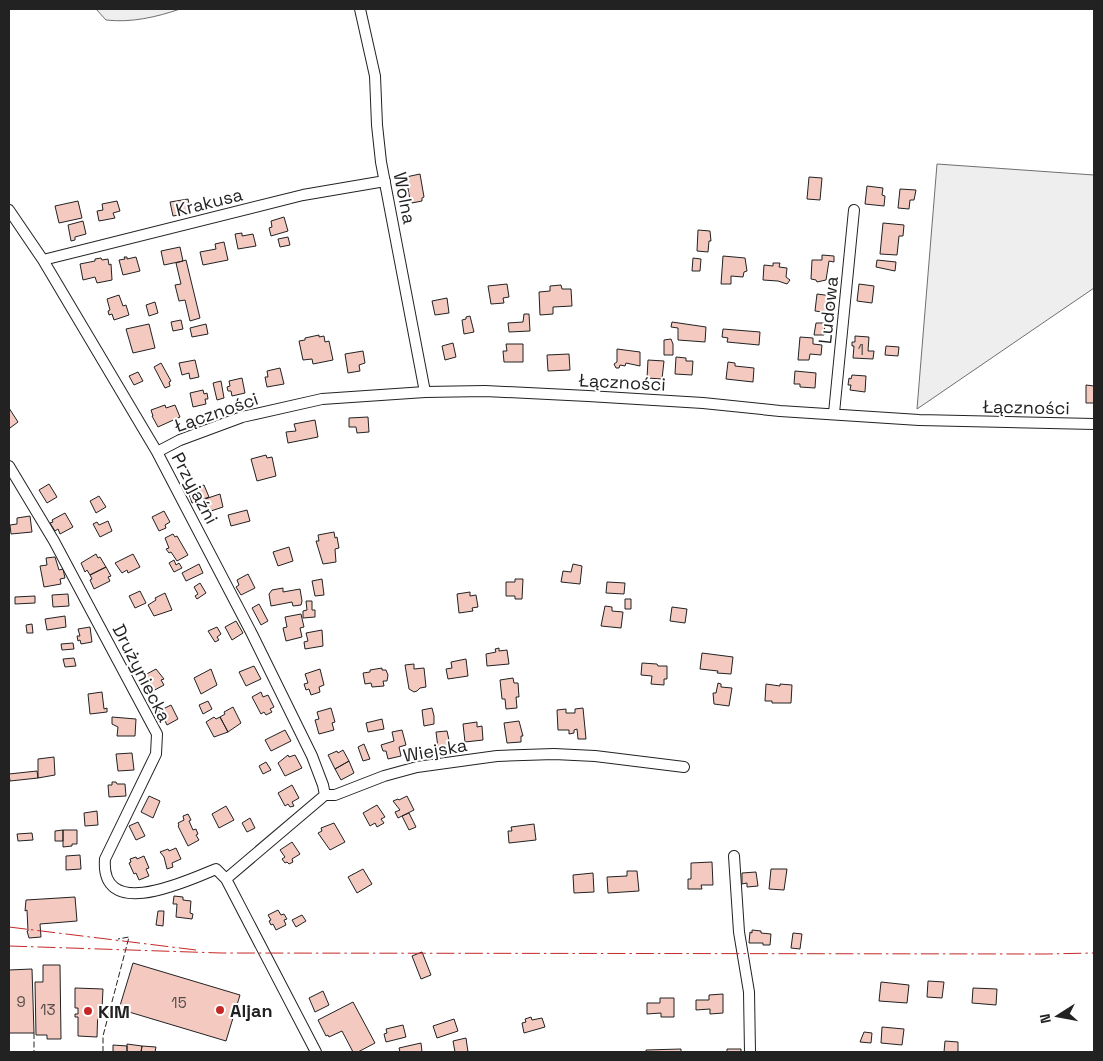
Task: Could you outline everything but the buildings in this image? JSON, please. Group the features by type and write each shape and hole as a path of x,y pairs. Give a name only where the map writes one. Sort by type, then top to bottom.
{"street":[{"name":"Wolna","path":"360,9 375,76 378,143 425,392"},
{"name":"Krakusa","path":"43,260 303,195 385,181"},
{"name":"Przyjaźni","path":"9,210 43,260 157,452 252,634 312,756 324,785 325,795"},
{"name":"Ludowa","path":"834,414 854,210"},
{"name":"Łączności","path":"157,452 180,440 242,417 322,399 425,392 485,391 588,396 919,420 1094,424"},
{"name":"Drużyniecka","path":"9,466 54,541 157,734 156,754 105,859 104,872 115,889 122,893 149,893 216,869 226,879"},
{"name":"Wiejska","path":"226,879 325,795 335,795 384,776 417,767 496,756 554,754 595,756 684,767"},
{"path":"734,856 739,932 749,992 750,1052"},
{"path":"226,879 316,1052"}],"shaded area":[{"path":"96,9 180,9 144,19 115,21 106,20"},
{"path":"937,164 1094,175 1094,288 917,409"}],"fence":[{"path":"103,1052 103,1036 129,937 118,939"},
{"path":"34,1033 34,1052"}],"power":[{"path":"9,927 196,950"},
{"path":"9,946 221,953 1094,953"}],"place":[{"name":"Aljan","path":"220,1010"},
{"name":"KIM","path":"88,1011"}]}
